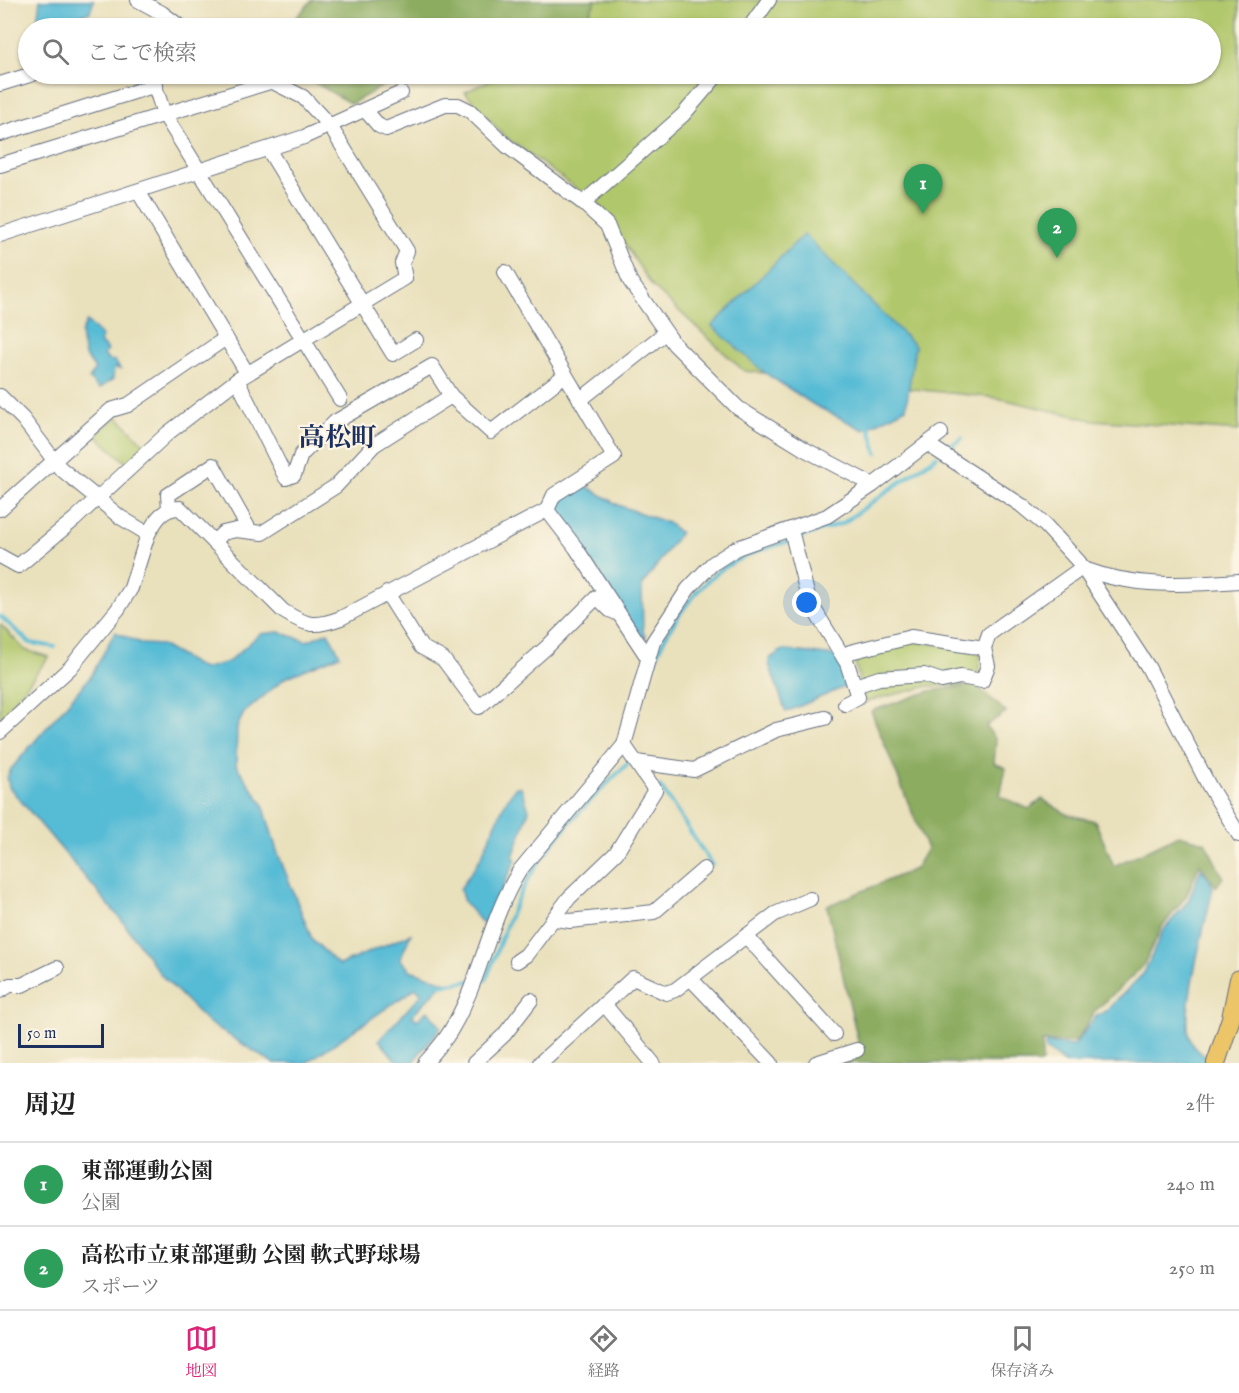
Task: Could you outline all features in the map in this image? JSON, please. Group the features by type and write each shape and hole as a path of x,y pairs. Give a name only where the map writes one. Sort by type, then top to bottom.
{"main road":[{"path":"1216,1063 1231,1018 1239,979"}],"street":[{"path":"138,0 168,18"},
{"path":"756,18 769,0"},
{"path":"0,84 18,79"},
{"path":"0,134 140,84"},
{"path":"155,84 164,114 340,399"},
{"path":"0,165 263,84"},
{"path":"0,556 18,566 97,499 168,433 242,377 405,278 402,263 407,251 330,126 303,97 279,84"},
{"path":"583,203 683,115 709,84"},
{"path":"0,236 268,149 366,111 401,93"},
{"path":"366,111 379,126 386,129 445,105 458,105 470,111 534,168 583,203 607,225 630,281 665,333 702,374 738,408 806,450 873,485"},
{"path":"268,149 393,354 417,340"},
{"path":"138,191 226,338 286,478 294,475 301,455 335,422 432,366 451,396 491,432 565,375"},
{"path":"0,732 70,668 118,609 131,588 148,534 157,518 169,508 180,508 283,610 301,622 319,626 547,510 554,495 614,457 505,272"},
{"path":"580,400 665,333"},
{"path":"0,509 111,410 128,405 226,338"},
{"path":"0,396 23,419 53,462 97,499 148,534"},
{"path":"214,542 223,533 236,530 262,533 336,486 374,445 451,396"},
{"path":"426,1063 451,1031 470,989 507,891 520,870 624,745 653,642 671,612 712,564 737,548 791,531 827,516 873,485 941,433"},
{"path":"927,444 1034,514 1083,568 1148,667 1209,786 1239,835"},
{"path":"169,508 168,495 213,465 250,531"},
{"path":"547,510 563,530 648,658"},
{"path":"791,531 809,602 844,658 855,686 858,697 845,704"},
{"path":"1083,568 1112,578 1148,585 1239,580"},
{"path":"855,686 879,678 924,675 942,681 960,677 981,681 988,666 984,648 989,634 1083,568"},
{"path":"387,593 421,647 443,659 479,707 547,647 597,597 610,610 619,614"},
{"path":"844,658 850,652 911,637 984,648"},
{"path":"636,762 694,770 776,730 825,718"},
{"path":"517,961 526,955 569,898 616,853 655,790 624,745"},
{"path":"555,919 570,921 654,912 704,869"},
{"path":"541,1062 633,978 666,993 675,990 774,914 798,902 810,899"},
{"path":"746,936 834,1034"},
{"path":"0,991 10,984 22,985 57,968"},
{"path":"691,979 771,1063"},
{"path":"474,1063 504,1035 531,1000"},
{"path":"604,1004 653,1063"},
{"path":"816,1063 857,1050"}],"green space":[{"path":"312,0 596,0 587,18 296,18"},
{"path":"596,0 1239,0 1239,431 1092,420 997,398 744,371 652,286 600,206 503,135 465,92 482,84 1221,84 1221,18 587,18"},
{"path":"317,84 386,84 351,104"},
{"path":"117,416 145,445 127,463 95,435"},
{"path":"0,624 25,650 49,657 0,720"},
{"path":"909,640 981,652 978,675 961,686 929,686 864,702 853,653"},
{"path":"976,685 1006,712 986,726 996,740 994,763 1006,768 1000,796 1029,809 1042,799 1066,814 1095,821 1114,866 1179,835 1205,842 1223,877 1216,887 1200,864 1186,896 1162,927 1143,966 1095,1011 1076,1042 1042,1042 1042,1063 830,1063 861,1054 827,906 915,869 927,849 871,711 930,691"}],"water":[{"path":"40,0 94,0 90,12 75,18 37,18"},
{"path":"804,234 915,346 906,408 864,430 814,405 765,373 712,326"},
{"path":"87,321 102,337 100,342 107,350 104,355 108,360 115,361 120,369 114,368 113,379 99,389 89,379 95,369 85,356 82,341 81,333"},
{"path":"588,487 618,505 668,523 680,533 642,586 643,632 646,637 641,639 558,512 558,499 571,490"},
{"path":"115,632 143,644 161,645 203,669 228,662 260,634 279,632 307,641 328,632 340,655 285,678 244,713 237,727 236,765 263,804 277,851 312,939 339,965 411,934 400,959 410,970 445,982 412,1015 417,1020 428,1010 441,1027 412,1063 398,1063 379,1040 422,994 416,988 306,1063 273,1063 209,1023 161,975 123,922 9,787 7,778 11,769 91,676"},
{"path":"783,650 836,656 842,663 847,686 786,712 769,664 769,659"},
{"path":"516,787 521,787 529,810 513,857 516,859 485,926 464,902 460,889 480,859 506,801"},
{"path":"1201,869 1209,878 1213,888 1192,984 1188,1021 1191,1042 1206,1057 1203,1063 1064,1063 1045,1048 1046,1043 1074,1046 1095,1017 1105,1012 1144,973 1163,931 1188,901"}],"waterway":[{"path":"869,425 877,453"},
{"path":"943,451 962,438"},
{"path":"797,538 843,523 937,456"},
{"path":"653,665 665,637 684,608 706,582 737,560 790,541"},
{"path":"0,616 30,643 55,647"},
{"path":"478,981 486,980 519,897 543,856 578,813 630,761"},
{"path":"660,786 712,865"},
{"path":"439,985 470,981"}],"place":[{"name":"東部運動公園","path":"923,214"},
{"name":"高松市立東部運動 公園 軟式野球場","path":"1057,258"}],"district":[{"name":"高松町","path":"338,438"}]}
